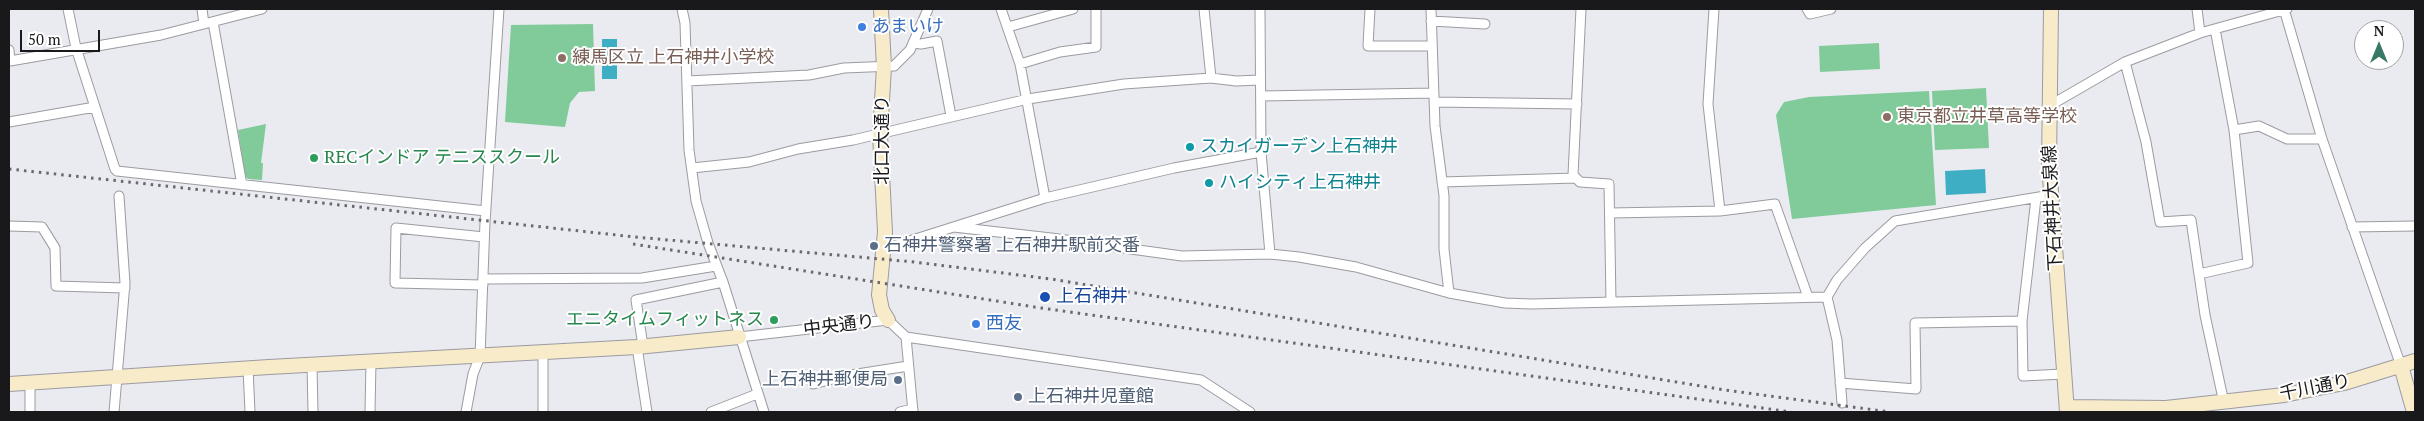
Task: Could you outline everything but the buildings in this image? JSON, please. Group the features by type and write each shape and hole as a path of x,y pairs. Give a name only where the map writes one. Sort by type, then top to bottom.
{"street":[{"path":"68,9 76,48 117,171 486,211"},
{"path":"202,9 208,23 242,185"},
{"path":"9,50 10,61 76,48 161,35 262,9"},
{"path":"466,412 473,374 480,356 484,237 499,9"},
{"path":"682,9 689,150 703,229 723,282 764,412"},
{"name":"北口大通り","path":"880,9 884,67 880,134 884,249 881,272"},
{"path":"687,81 809,75 844,68 894,66 899,63 913,43 928,9"},
{"path":"1001,9 1020,64 1045,198"},
{"path":"1008,27 1073,9"},
{"path":"1020,64 1060,52 1096,47 1096,9"},
{"path":"1204,9 1211,78"},
{"path":"1260,9 1261,152 1270,254"},
{"path":"1370,9 1368,46 1432,46"},
{"path":"1431,9 1434,97 1442,182 1444,249 1449,293"},
{"path":"1581,9 1573,175 1580,182 1609,184 1611,302"},
{"path":"1714,9 1708,104 1720,211"},
{"path":"1807,9 1810,14 1831,9"},
{"name":"下石神井大泉線","path":"2051,9 2051,196 2067,410"},
{"path":"2197,9 2200,33"},
{"path":"2050,106 2125,62 2200,33 2285,9 2322,139 2414,408"},
{"path":"1431,21 1485,24"},
{"path":"2199,274 2248,263 2234,130 2215,29"},
{"path":"913,43 921,44 937,41 951,116"},
{"path":"2125,62 2146,142 2160,222 2190,220 2224,403"},
{"path":"692,168 748,162 798,148 880,134 951,116 1028,100 1124,84 1211,78 1260,80"},
{"path":"1261,96 1434,97 1577,104"},
{"path":"9,122 95,107"},
{"path":"2234,130 2259,126 2287,139 2322,139"},
{"path":"884,249 1045,198 1174,168 1261,152"},
{"path":"1442,182 1576,178"},
{"path":"114,412 125,288 119,196"},
{"path":"1842,403 1837,340 1827,297 1837,280 1859,255 1894,221 2051,196"},
{"path":"2036,198 2022,321 2023,376 2064,374"},
{"path":"1610,213 1720,211 1775,204 1808,297"},
{"path":"9,226 42,227 55,248 56,286 125,288"},
{"path":"2352,228 2415,226"},
{"path":"954,227 1182,256 1270,254 1356,267 1449,293 1505,303 1827,297"},
{"path":"484,237 396,228 395,283 642,278 716,266"},
{"name":"中央通り","path":"739,337 888,320 882,310 879,295 881,272"},
{"path":"647,412 636,300 723,282"},
{"path":"888,320 906,337 1201,380 1250,412"},
{"path":"1840,383 1916,389 1915,323 2022,321"},
{"path":"9,380 30,382 248,368 543,353 640,347 739,337"},
{"path":"900,412 913,411 906,337"},
{"path":"543,353 543,412"},
{"name":"千川通り","path":"2067,410 2166,408 2224,403 2318,389 2415,361"},
{"path":"370,412 371,362"},
{"path":"312,365 313,412"},
{"path":"813,384 845,376 908,366"},
{"path":"248,368 250,412"},
{"path":"30,382 30,412"},
{"path":"711,412 757,394"}],"green space":[{"path":"593,24 595,91 579,92 570,103 565,127 505,122 511,25"},
{"path":"1879,43 1880,69 1820,72 1819,46"},
{"path":"1986,88 1989,148 1935,150 1932,91"},
{"path":"1929,91 1936,205 1792,219 1776,115 1784,102 1809,97"},
{"path":"266,124 261,163 263,163 262,180 248,179 245,176 238,130"}],"water":[{"path":"602,39 617,39 617,79 602,79"},
{"path":"1985,169 1986,193 1946,195 1945,171"}],"railway":[{"path":"9,169 635,237 914,262 1051,279 1725,390 1890,412"},
{"path":"633,244 1041,308 1791,412"}],"place":[{"name":"あまいけ","path":"862,27"},
{"name":"練馬区立 上石神井小学校","path":"562,58"},
{"name":"東京都立井草高等学校","path":"1887,117"},
{"name":"スカイガーデン上石神井","path":"1190,147"},
{"name":"RECインドア テニススクール","path":"314,158"},
{"name":"ハイシティ上石神井","path":"1209,183"},
{"name":"石神井警察署 上石神井駅前交番","path":"874,246"},
{"name":"上石神井","path":"1045,297"},
{"name":"エニタイムフィットネス","path":"774,320"},
{"name":"西友","path":"976,324"},
{"name":"上石神井郵便局","path":"898,380"},
{"name":"上石神井児童館","path":"1018,397"}]}
